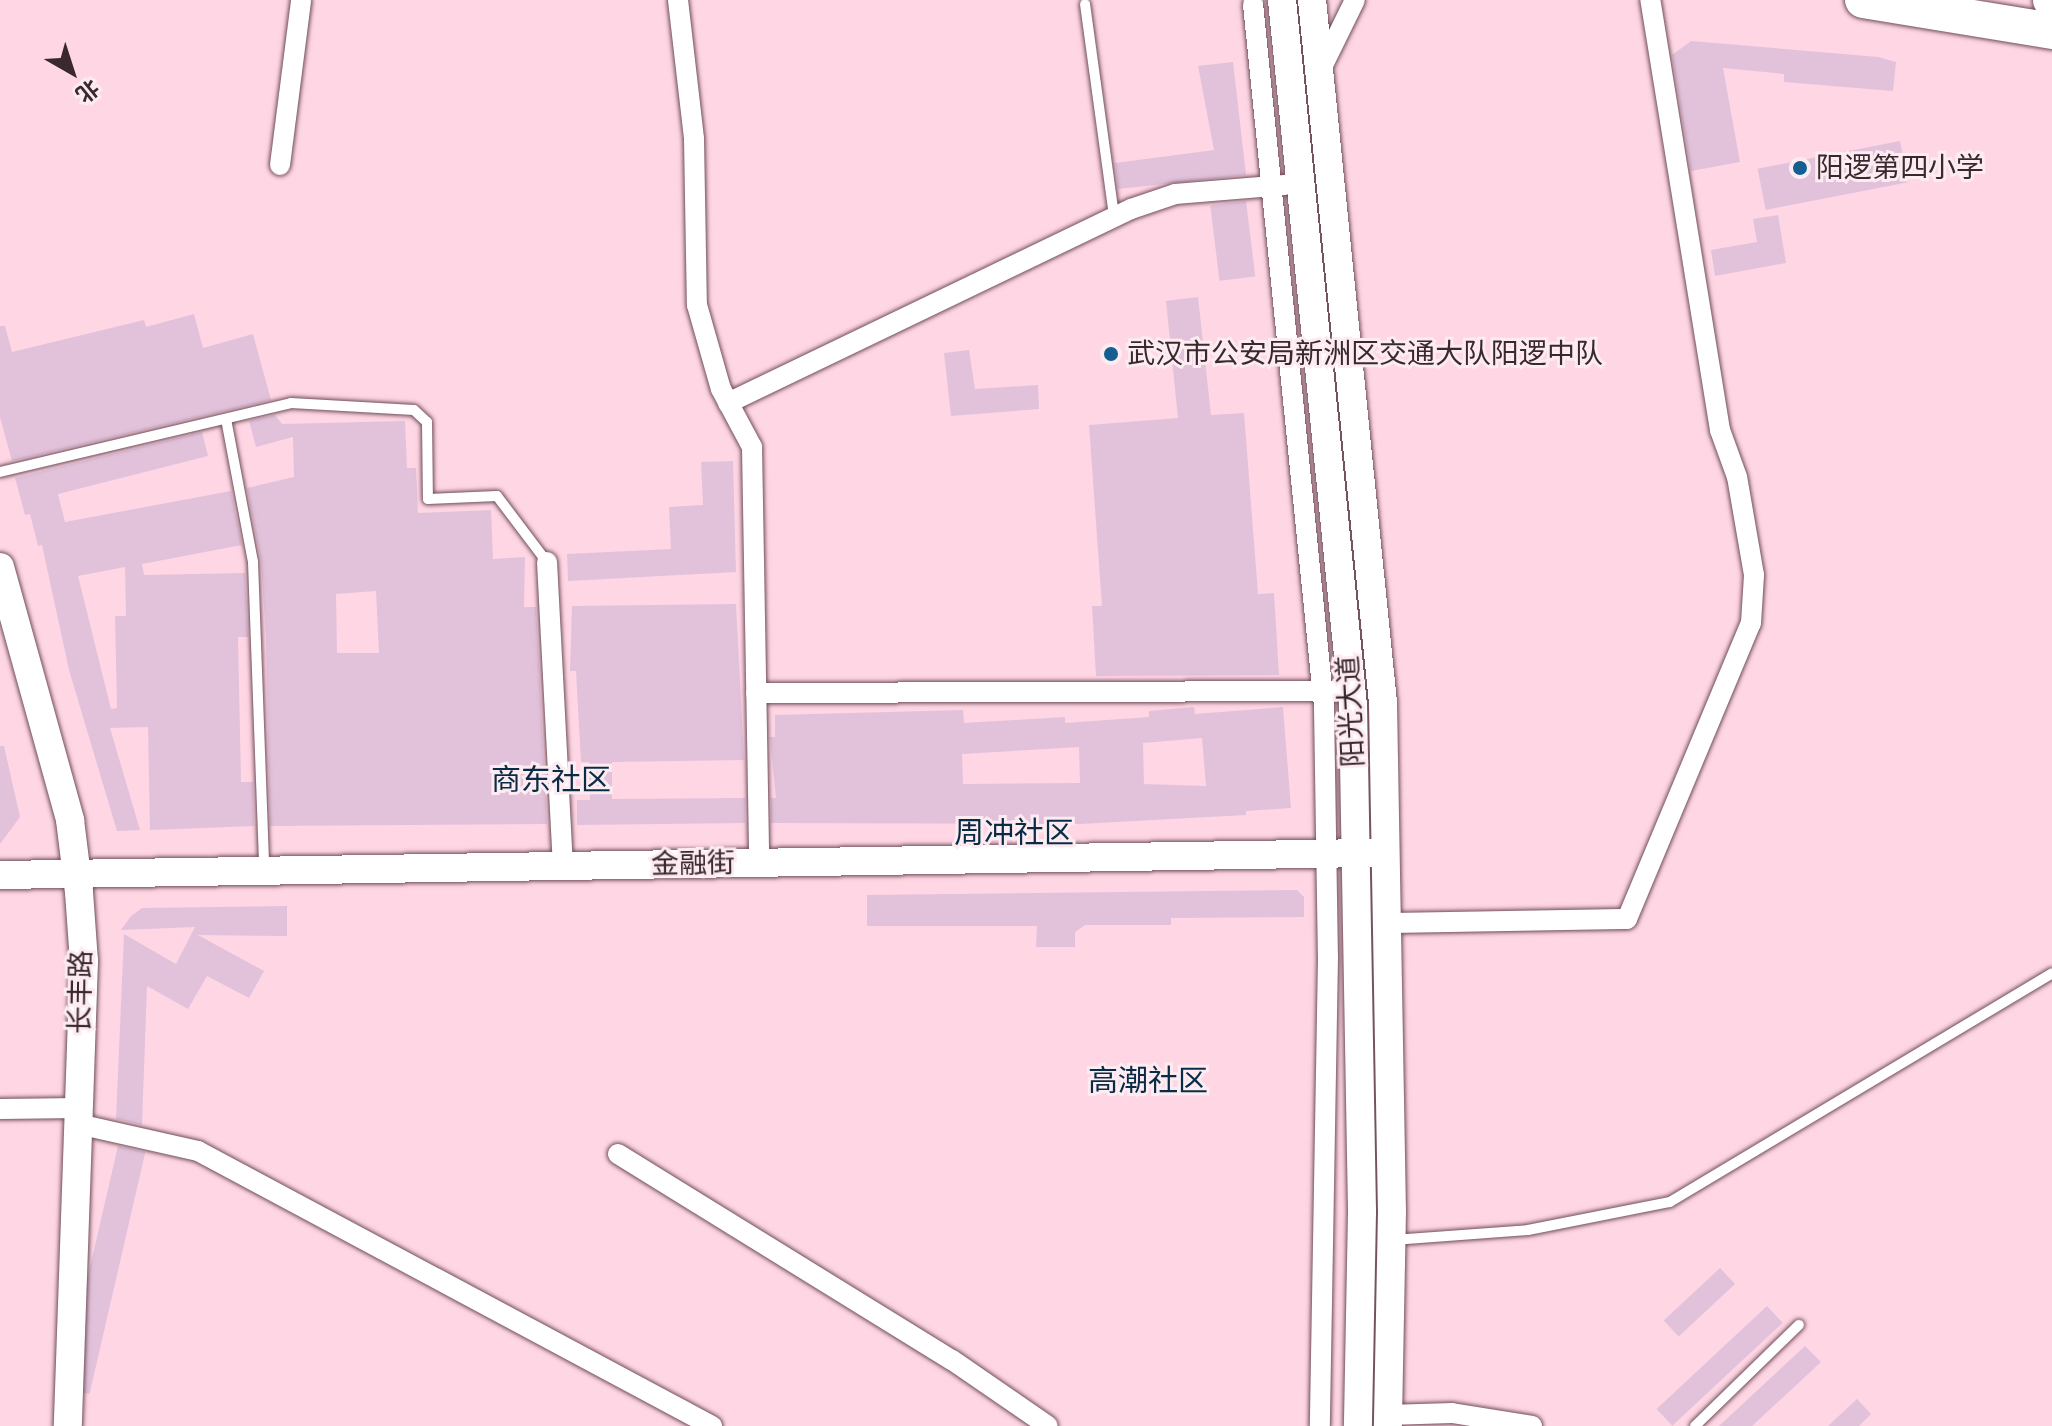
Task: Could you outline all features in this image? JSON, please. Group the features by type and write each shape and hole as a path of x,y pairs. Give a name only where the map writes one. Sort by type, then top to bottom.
{"highway":[{"path":"1863,0 2052,31"}],"main road":[{"name":"阳光大道","path":"1282,0 1352,691 1362,1212 1358,1426"},
{"name":"阳光大道","path":"1312,0 1383,703 1392,1240 1388,1421"},
{"name":"长丰路","path":"0,567 70,820 84,961 68,1426"},
{"name":"金融街","path":"0,875 1386,853"}],"street":[{"path":"280,165 301,0"},
{"path":"678,0 694,139 697,305 728,403 752,447 759,863"},
{"path":"1320,77 1331,40 1355,0"},
{"path":"1387,923 1627,919 1751,623 1754,575 1737,477 1720,430 1650,0"},
{"path":"1252,2 1288,64"},
{"path":"1252,2 1323,691 1327,854 1320,1426"},
{"path":"728,403 1114,217 1175,194 1301,184"},
{"path":"547,562 563,866"},
{"path":"756,693 1352,691"},
{"path":"0,1109 78,1116 198,1151 712,1426"},
{"path":"618,1154 952,1360 1048,1426"},
{"path":"1388,1421 1452,1413 1532,1426"}],"lane":[{"path":"1085,4 1114,217"},
{"path":"0,472 291,403 414,410 427,422 428,499 497,496 547,562"},
{"path":"226,419 253,562 264,871"},
{"path":"1392,1240 1528,1230 1670,1202 2052,973"},
{"path":"1695,1426 1799,1325"}],"building":[{"path":"1691,41 1878,57 1896,62 1893,91 1784,82 1784,74 1723,68 1740,162 1691,171 1672,55"},
{"path":"1233,62 1246,175 1118,189 1115,163 1214,150 1198,66"},
{"path":"1900,141 1908,182 1766,210 1758,169"},
{"path":"1246,201 1255,276 1220,281 1210,205"},
{"path":"1778,215 1786,263 1715,276 1711,250 1757,242 1753,219"},
{"path":"1198,297 1211,415 1244,413 1258,594 1274,593 1279,675 1096,676 1092,606 1102,606 1089,425 1178,418 1166,301"},
{"path":"194,314 203,348 253,334 271,400 12,461 0,417 0,326 5,326 12,352 144,320 146,327"},
{"path":"969,350 975,389 1038,385 1039,409 951,416 944,353"},
{"path":"275,415 282,424 405,421 407,468 416,468 418,513 491,510 493,559 525,557 524,607 536,607 547,824 270,826 266,637 261,561 247,488 294,477 293,437 256,447 249,421","holes":["376,591 379,653 337,653 336,594"]},
{"path":"202,432 208,456 58,494 65,522 231,491 242,545 142,564 144,575 245,573 248,637 238,637 241,782 253,782 254,826 150,830 148,727 110,728 140,830 117,831 69,670 42,545 38,546 30,514 25,515 15,478","holes":["125,567 126,616 115,616 117,708 111,709 78,576"]},
{"path":"733,461 736,572 568,581 567,554 671,549 669,507 703,505 701,462"},
{"path":"736,604 744,760 612,762 612,799 745,798 745,823 577,825 577,800 590,800 589,762 581,762 576,671 570,671 572,606"},
{"path":"1194,707 1195,714 1283,707 1291,808 1246,811 1246,815 1080,824 771,823 771,798 776,798 770,737 775,737 775,715 963,710 964,723 1065,717 1065,723 1149,717 1149,711","holes":["1202,738 1206,786 1144,784 1143,743","1079,747 1080,783 963,784 962,754"]},
{"path":"0,746 4,746 20,817 0,844"},
{"path":"1297,890 1304,897 1304,917 1171,918 1171,925 1085,925 1075,932 1075,947 1036,947 1037,926 867,926 867,895"},
{"path":"287,906 287,936 198,935 264,971 249,998 207,976 188,1009 147,986 142,1125 116,1119 124,934 176,964 195,927 121,930 131,916 142,908"},
{"path":"118,1146 145,1152 89,1394 62,1388"},
{"path":"1720,1268 1735,1284 1679,1337 1664,1321"},
{"path":"1767,1306 1783,1323 1672,1426 1657,1409"},
{"path":"1805,1346 1821,1362 1752,1426 1719,1426"},
{"path":"1857,1399 1871,1414 1859,1426 1828,1426"}],"place":[{"name":"阳逻第四小学","path":"1800,168"},
{"name":"武汉市公安局新洲区交通大队阳逻中队","path":"1111,354"}],"district":[{"name":"商东社区","path":"551,780"},
{"name":"周冲社区","path":"1014,833"},
{"name":"高潮社区","path":"1148,1081"}]}
